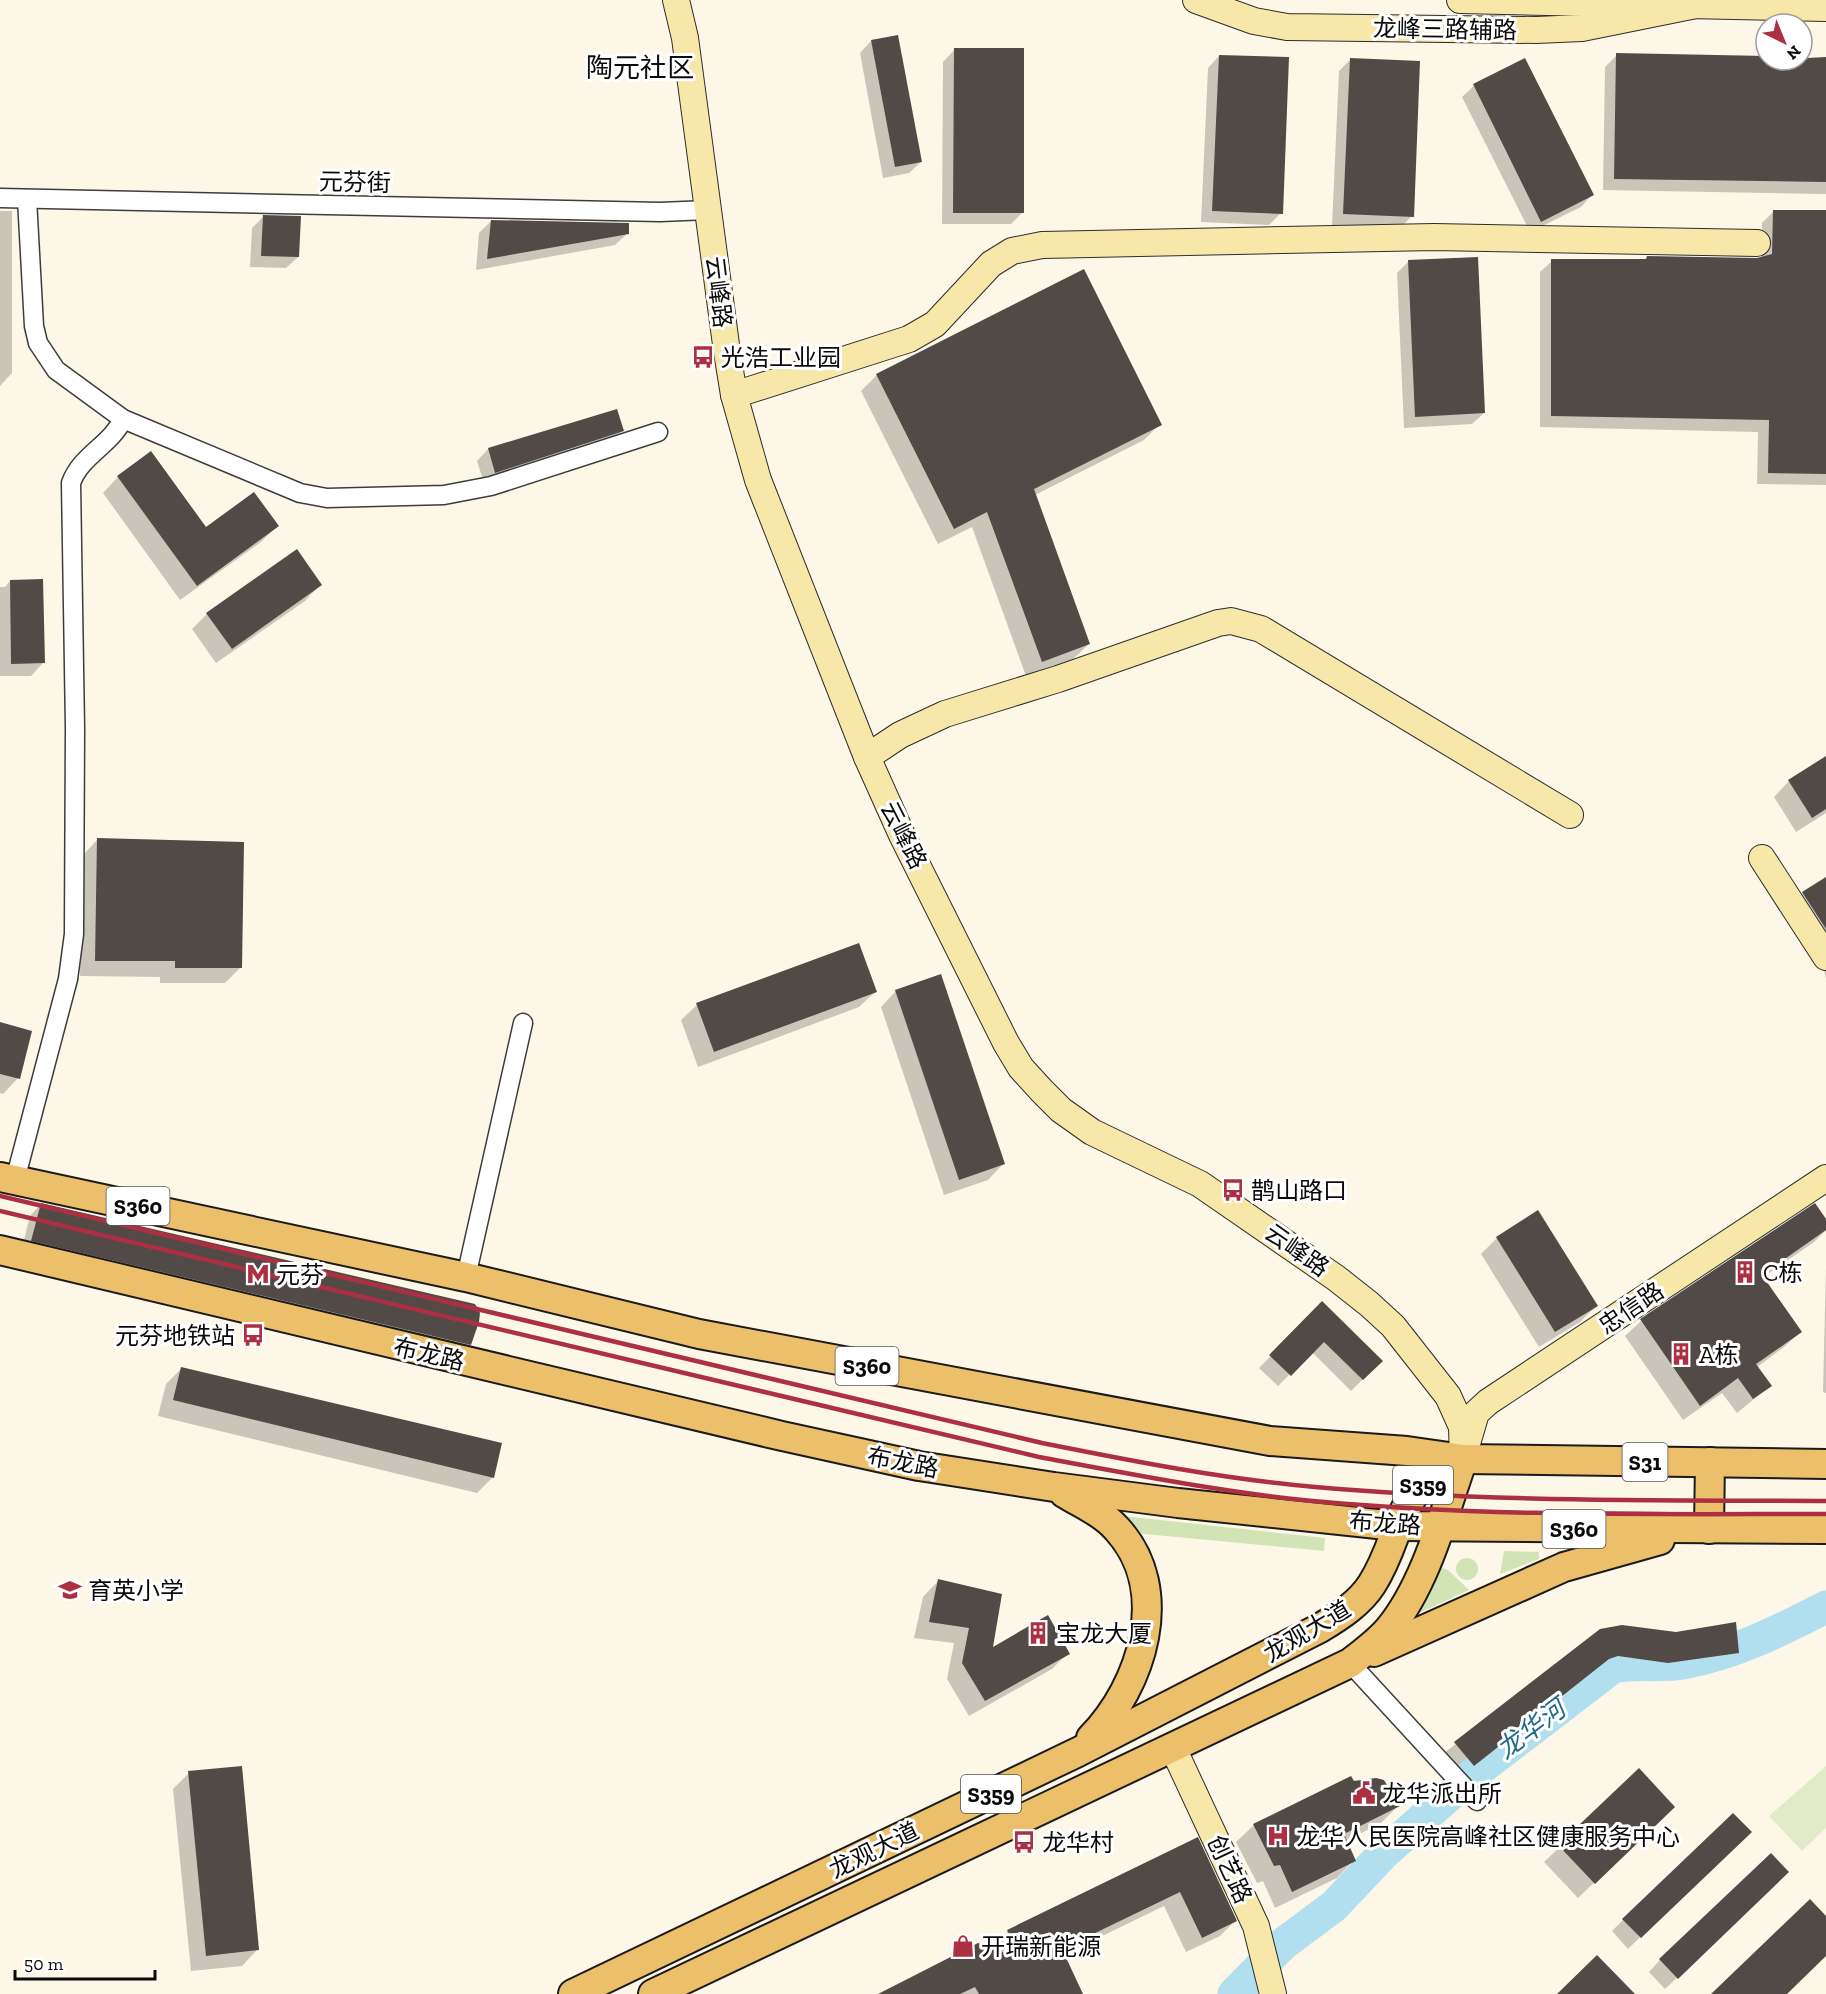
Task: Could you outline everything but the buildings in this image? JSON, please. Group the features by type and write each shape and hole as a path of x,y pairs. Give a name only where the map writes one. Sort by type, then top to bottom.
{"main road":[{"name":"S360","path":"7,1179 466,1278 699,1334 1270,1441 1407,1451 1463,1459"},
{"name":"布龙路","path":"0,1250 782,1436 919,1466 1054,1487 1178,1503 1396,1526 1826,1529"},
{"name":"S31","path":"1463,1459 1826,1464"},
{"name":"龙观大道","path":"573,1994 1078,1752 1333,1620 1362,1598 1373,1583 1381,1569 1396,1526 1406,1507 1427,1480 1447,1465 1463,1459"},
{"name":"龙观大道","path":"653,1994 1350,1663 1376,1643 1396,1619 1414,1588 1463,1459"},
{"path":"1350,1663 1494,1596 1564,1568 1640,1545 1709,1529 1710,1462"},
{"path":"1054,1487 1104,1517 1122,1536 1141,1572 1146,1606 1143,1646 1132,1682 1112,1715 1078,1752"}],"street":[{"name":"云峰路","path":"676,0 685,38 734,395 758,480 867,757 902,835 1021,1068 1061,1110 1092,1132 1200,1184 1369,1304 1393,1326 1448,1396 1462,1427 1463,1459"},
{"name":"龙峰三路辅路","path":"1196,0 1254,21 1287,27 1536,30 1593,26 1696,5"},
{"path":"1461,0 1826,8"},
{"name":"元芬街","path":"0,198 660,213 708,210"},
{"path":"27,199 34,326 38,343 56,370 123,419 300,493 350,499 444,495 491,486 658,432"},
{"path":"734,395 909,339 936,324 991,264 1012,251 1042,245 1434,237 1757,243"},
{"path":"7,1179 68,979 74,934 75,728 71,483 78,468 112,437 123,419"},
{"path":"867,757 900,735 945,714 1231,621 1261,628 1570,815"},
{"path":"1762,858 1826,957"},
{"path":"466,1278 523,1023"},
{"name":"忠信路","path":"1463,1459 1473,1421 1481,1407 1826,1178"},
{"path":"1350,1663 1476,1800"},
{"name":"创艺路","path":"1173,1748 1256,1926 1273,1991"}],"green space":[{"path":"1114,1515 1325,1538 1324,1551 1124,1532"},
{"path":"1504,1551 1539,1552 1539,1559 1500,1574"},
{"path":"1467,1558 1475,1561 1478,1569 1475,1577 1467,1580 1459,1577 1456,1569 1459,1561"},
{"path":"1436,1566 1448,1570 1469,1590 1419,1613 1415,1612"},
{"path":"1826,1766 1826,1828 1802,1851 1769,1816"}],"waterway":[{"name":"龙华河","path":"1234,1994 1283,1944 1334,1906 1384,1853 1472,1775 1613,1667 1683,1663 1720,1654 1774,1633 1826,1607"}],"railway":[{"path":"0,1196 1042,1443 1178,1469 1281,1484 1379,1492 1570,1499 1826,1501"},
{"path":"0,1211 1039,1457 1176,1482 1313,1501 1441,1510 1633,1514 1826,1514"}],"place":[{"name":"光浩工业园","path":"703,357"},
{"name":"鹊山路口","path":"1233,1190"},
{"name":"C栋","path":"1745,1272"},
{"name":"元芬","path":"258,1274"},
{"name":"元芬地铁站","path":"253,1335"},
{"name":"A栋","path":"1681,1354"},
{"name":"育英小学","path":"70,1590"},
{"name":"宝龙大厦","path":"1038,1633"},
{"name":"龙华派出所","path":"1364,1793"},
{"name":"龙华人民医院高峰社区健康服务中心","path":"1278,1836"},
{"name":"龙华村","path":"1024,1842"},
{"name":"开瑞新能源","path":"963,1946"}],"district":[{"name":"陶元社区","path":"640,68"}]}
